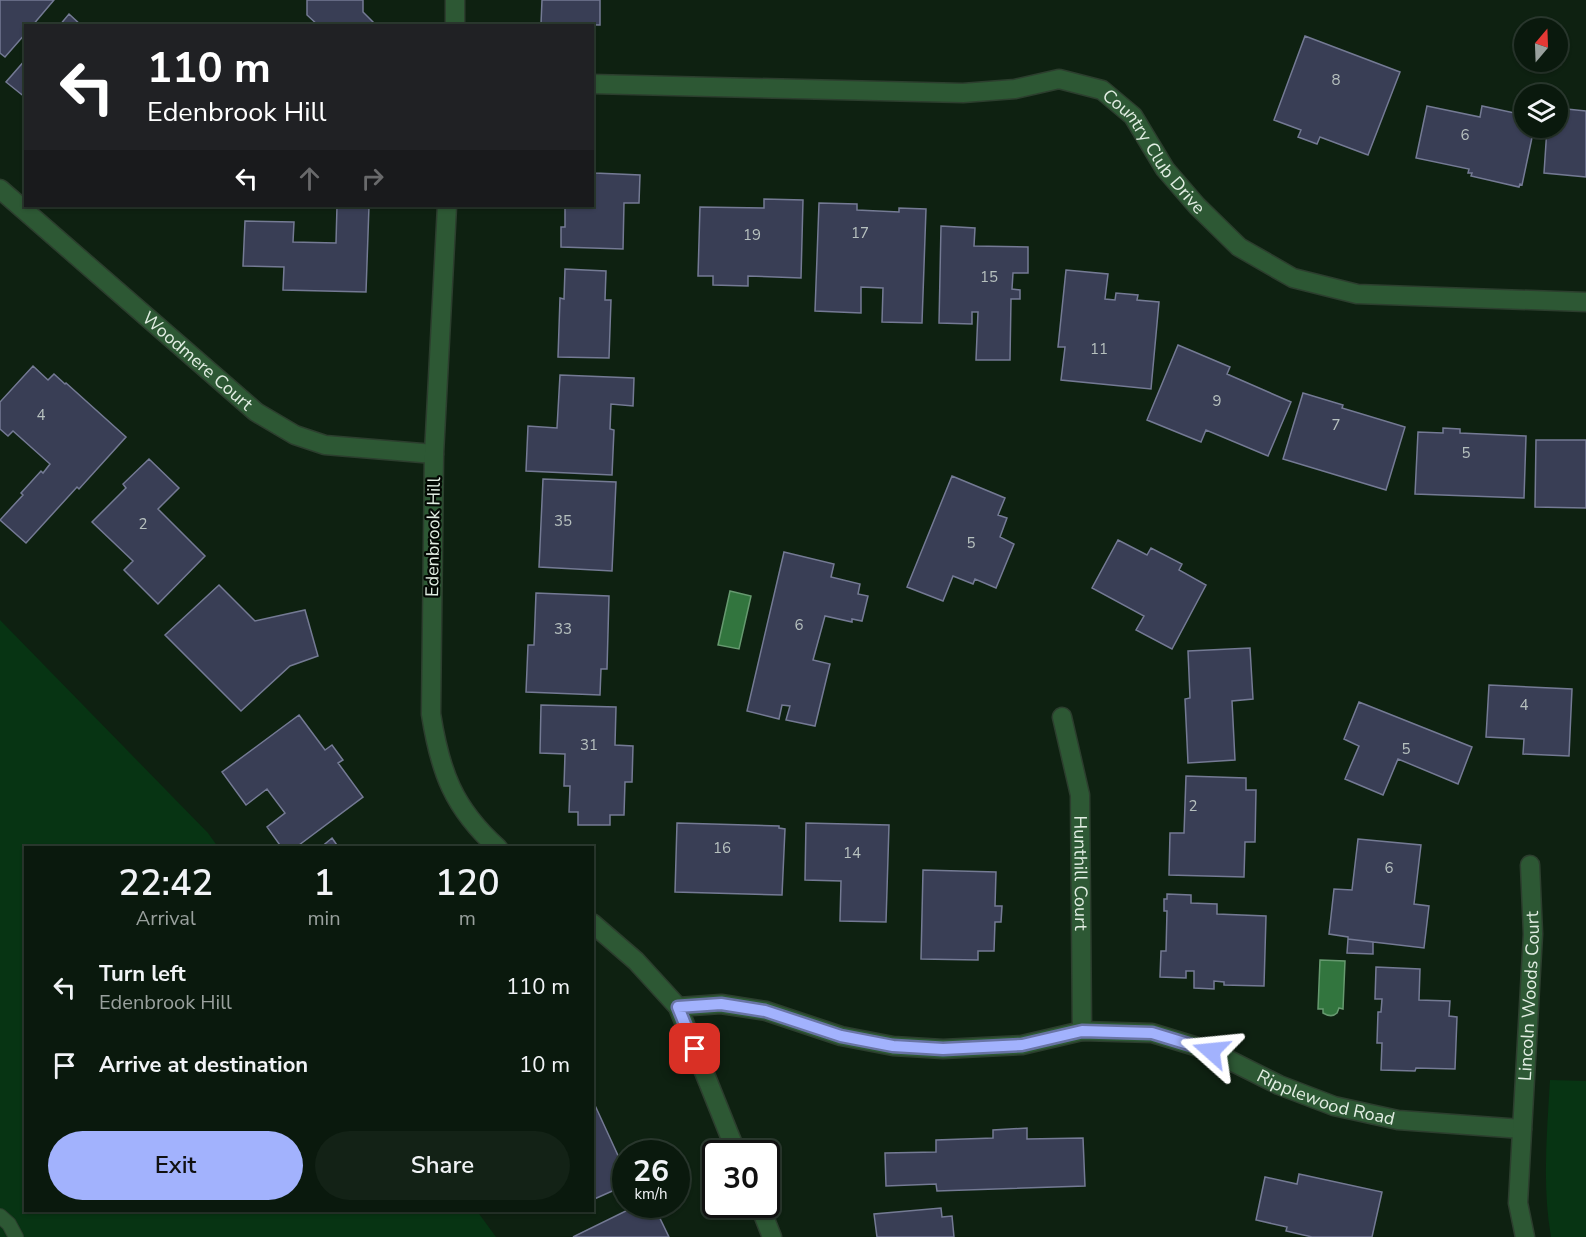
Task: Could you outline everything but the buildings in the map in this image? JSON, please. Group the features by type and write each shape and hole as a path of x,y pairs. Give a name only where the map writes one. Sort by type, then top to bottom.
{"street":[{"path":"455,0 455,24"},
{"name":"Country Club Drive","path":"594,84 963,93 1015,88 1059,79 1102,90 1133,116 1165,169 1197,206 1239,247 1293,279 1357,294 1586,302"},
{"name":"Woodmere Court","path":"0,189 256,412 295,435 325,445 434,454"},
{"name":"Edenbrook Hill","path":"447,207 434,454 431,714 443,771 458,802 479,830 496,846"},
{"name":"Hunthill Court","path":"1062,717 1080,795 1082,1031"},
{"name":"Lincoln Woods Court","path":"1525,1237 1518,1203 1533,934 1530,865"},
{"path":"594,925 636,961 678,1007 731,1140"},
{"name":"Ripplewood Road","path":"678,1007 721,1004 765,1011 841,1036 893,1046 943,1049 1022,1045 1082,1031 1152,1033 1211,1051 1279,1085 1334,1106 1398,1120 1522,1129"},
{"path":"765,1218 772,1237"}],"lane":[{"path":"0,1216 9,1224 16,1237"}],"shaded area":[{"path":"730,591 751,596 739,649 718,645"},
{"path":"0,620 208,833 217,846 24,846 24,1212 478,1212 496,1237 0,1237"},
{"path":"1320,960 1345,961 1343,1009 1339,1008 1332,1016 1323,1013 1323,1009 1318,1009"},
{"path":"1550,1080 1586,1081 1586,1237 1551,1237 1546,1178"}],"route":[{"path":"695,1049 678,1007 721,1004 765,1011 841,1036 893,1046 943,1049 1022,1045 1082,1031 1152,1033 1211,1051"}]}
